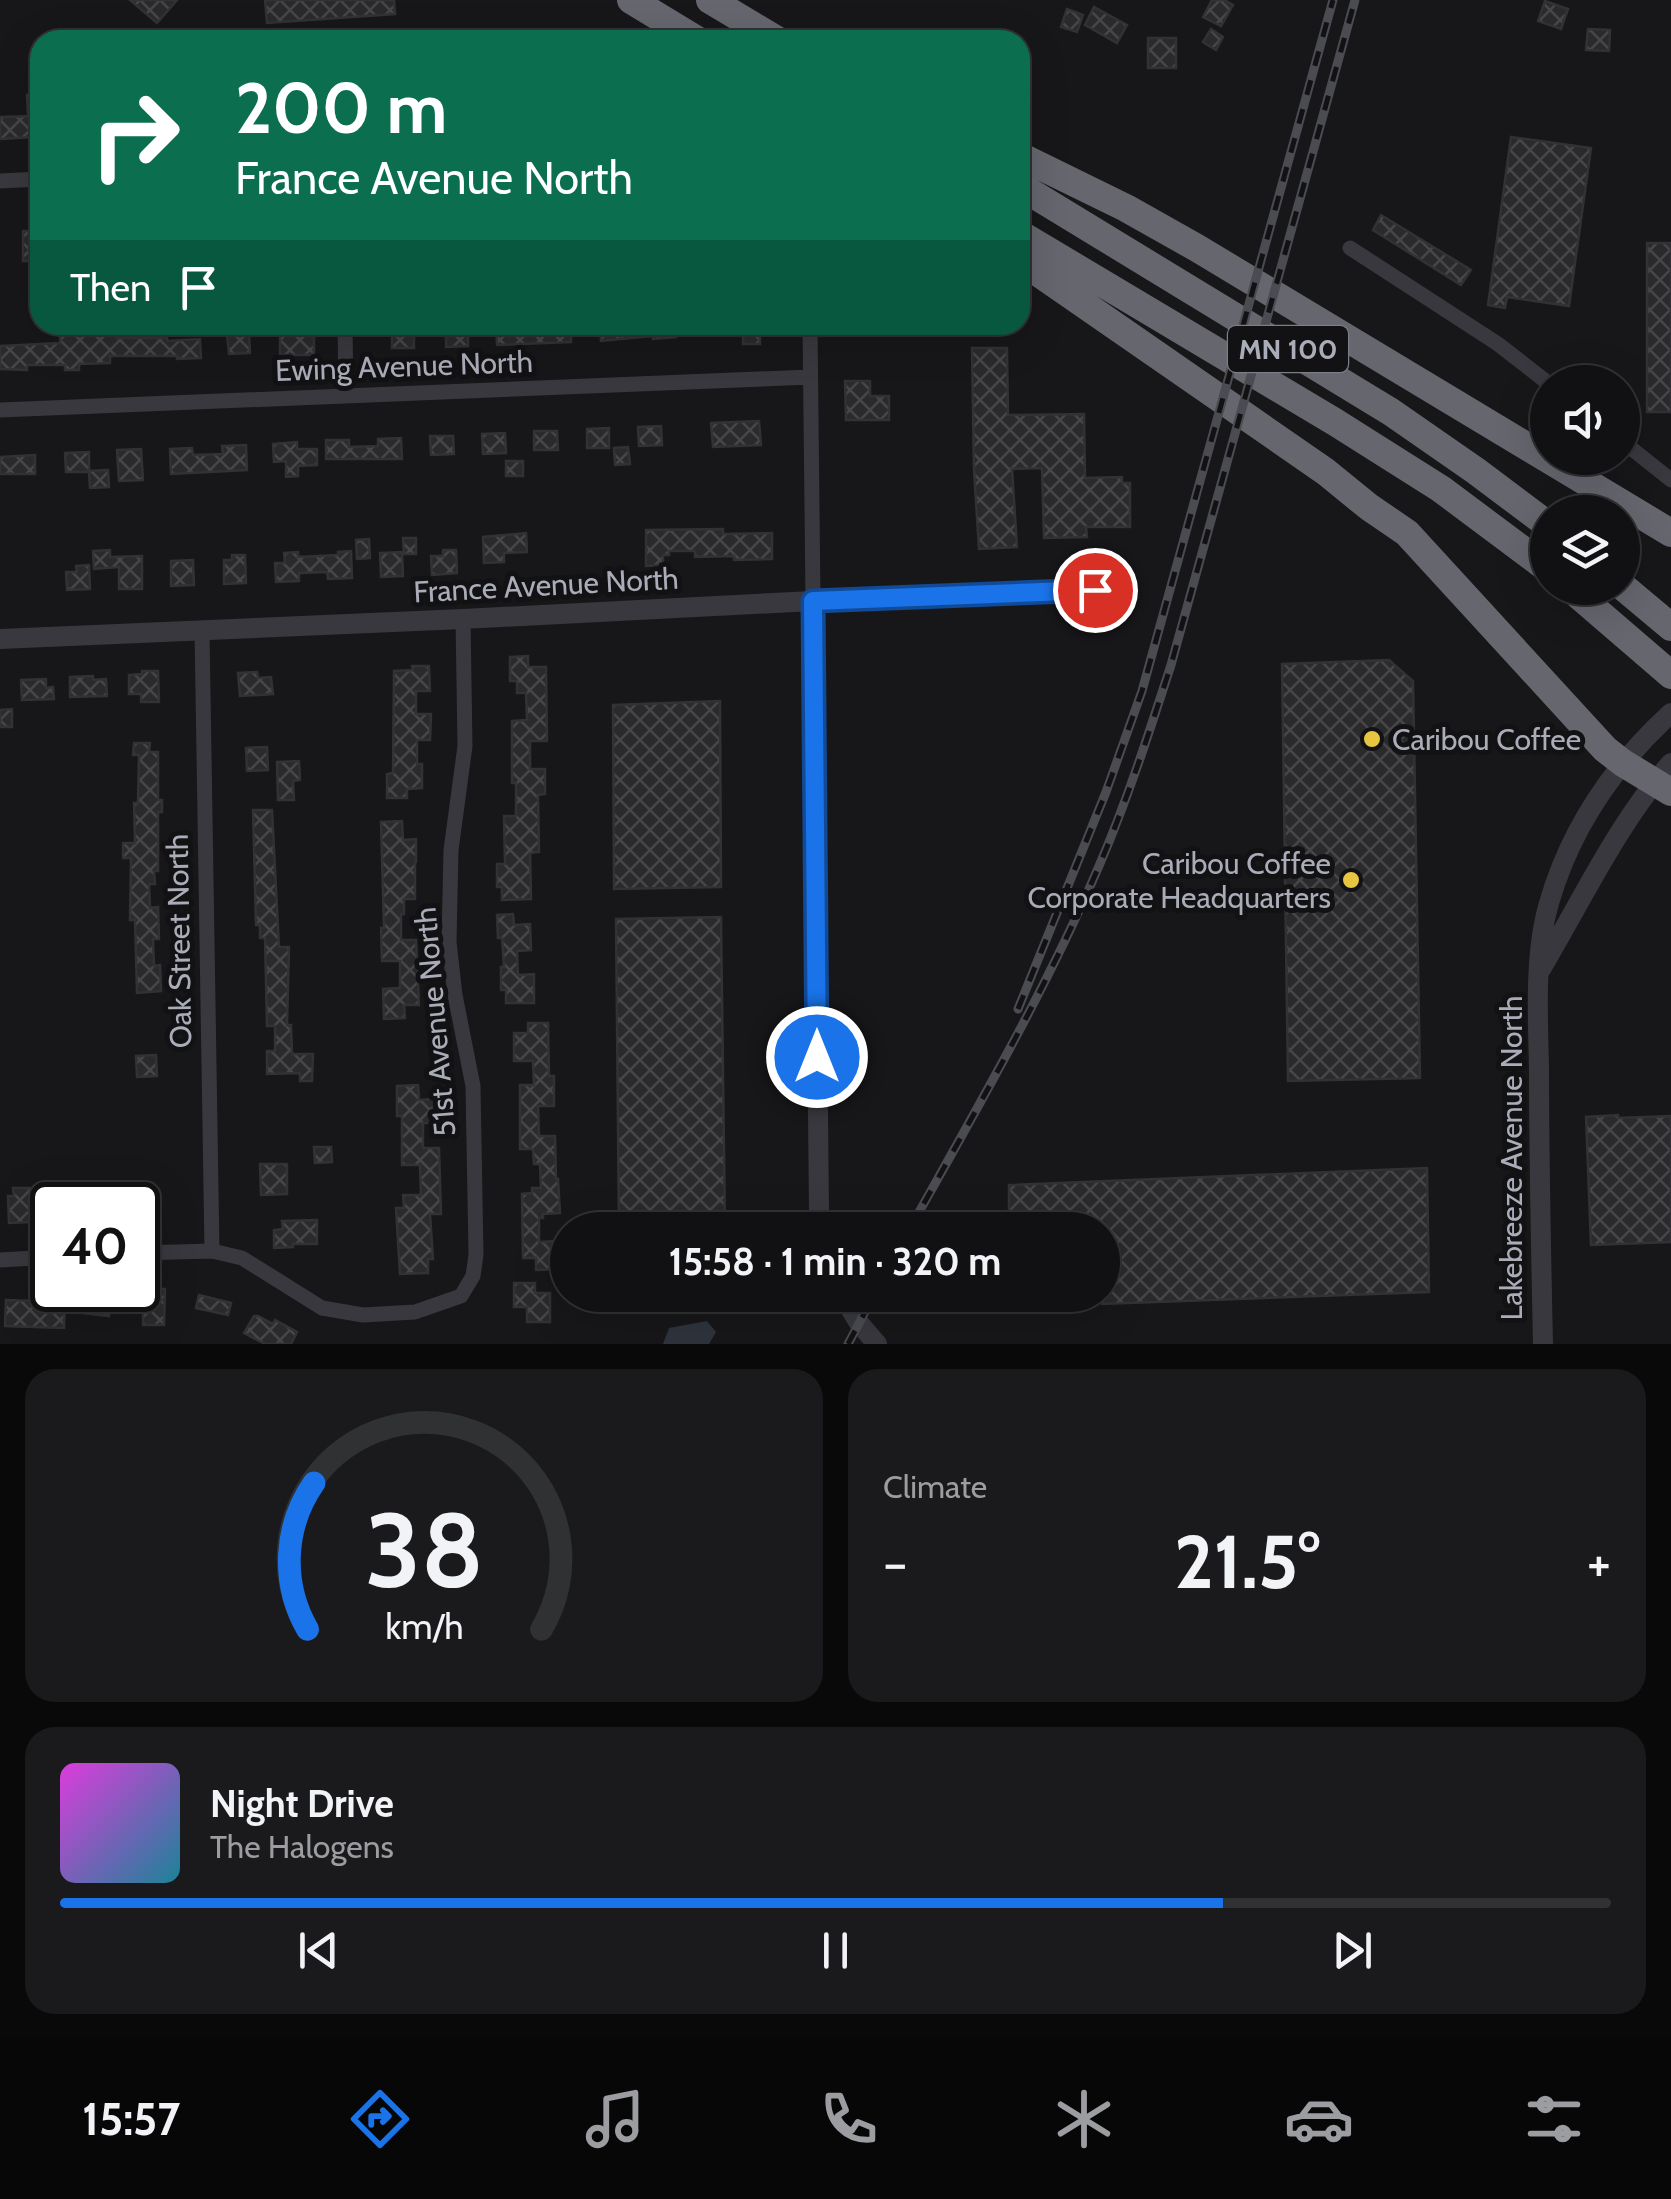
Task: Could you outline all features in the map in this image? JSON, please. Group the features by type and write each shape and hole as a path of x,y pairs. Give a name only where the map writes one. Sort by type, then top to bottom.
{"highway":[{"path":"631,0 680,30"},
{"path":"710,0 762,30"},
{"path":"1030,161 1198,248 1671,533"},
{"name":"MN 100","path":"1030,192 1391,412 1530,512"},
{"name":"MN 100","path":"1030,240 1426,479 1530,556"},
{"path":"1030,267 1326,472 1407,533 1589,732 1623,763 1665,779"},
{"path":"1640,601 1671,627"},
{"path":"1590,605 1671,675"}],"street":[{"path":"0,180 30,179"},
{"path":"1350,248 1530,369"},
{"path":"345,335 346,396"},
{"path":"810,335 818,1212"},
{"name":"Ewing Avenue North","path":"0,410 810,376"},
{"path":"1640,455 1671,480"},
{"name":"France Avenue North","path":"0,639 1095,590"},
{"name":"51st Avenue North","path":"212,1251 242,1258 322,1308 363,1315 416,1312 461,1296 473,1276 474,1086 455,995 450,942 451,850 466,746 464,619"},
{"name":"Oak Street North","path":"202,631 212,1251"},
{"name":"Lakebreeze Avenue North","path":"1543,1344 1538,1030 1542,935 1548,904 1592,804 1623,763 1671,712"},
{"name":"Lakebreeze Avenue North","path":"1540,971 1619,836 1665,779"},
{"path":"160,1253 212,1251"},
{"path":"0,1260 30,1258"},
{"path":"852,1312 876,1344"}],"shaded area":[{"path":"707,1321 716,1332 709,1344 663,1344 669,1328"}],"building":[{"path":"130,0 177,0 157,23"},
{"path":"265,0 394,0 395,14 267,23"},
{"path":"1212,0 1233,5 1221,26 1203,17"},
{"path":"1545,1 1568,9 1561,29 1538,21"},
{"path":"1094,7 1127,25 1117,43 1085,25"},
{"path":"1067,9 1083,15 1077,32 1061,27"},
{"path":"1211,29 1223,37 1216,50 1203,42"},
{"path":"1588,29 1610,30 1609,51 1586,50"},
{"path":"1148,38 1176,38 1176,68 1148,68"},
{"path":"30,116 30,137 0,139 0,117"},
{"path":"1511,137 1591,148 1569,306 1507,297 1505,308 1488,305"},
{"path":"1381,215 1471,270 1461,285 1373,230"},
{"path":"23,231 30,231 30,261 23,261"},
{"path":"1647,243 1671,243 1671,412 1647,412"},
{"path":"60,335 200,339 201,358 110,356 110,363 79,364 79,370 65,370 65,365 0,369 0,346 60,343"},
{"path":"227,335 249,335 250,353 229,354"},
{"path":"280,335 314,335 314,355 280,355"},
{"path":"392,335 414,335 414,348 392,348"},
{"path":"446,335 468,335 468,346 446,347"},
{"path":"496,335 571,335 571,342 497,345"},
{"path":"601,335 676,335 653,339 601,341"},
{"path":"743,335 760,335 760,344 743,344"},
{"path":"972,348 1007,348 1008,415 1084,414 1085,478 1122,477 1122,483 1130,483 1130,527 1086,527 1087,537 1044,538 1042,468 1012,469 1017,547 979,549"},
{"path":"845,381 870,381 870,396 889,396 889,420 846,420"},
{"path":"759,421 761,445 713,447 711,423"},
{"path":"661,426 662,445 639,446 638,427"},
{"path":"609,428 609,448 587,448 587,429"},
{"path":"534,431 557,431 558,450 534,450"},
{"path":"505,433 506,453 483,454 482,434"},
{"path":"430,436 453,436 454,454 431,455"},
{"path":"401,438 402,459 326,459 326,440 349,440 349,447 378,446 378,439"},
{"path":"297,442 297,449 317,449 317,465 298,466 298,476 286,477 286,461 274,462 273,444"},
{"path":"246,445 247,470 171,474 170,449 192,448 193,455 223,454 222,446"},
{"path":"628,447 630,464 615,465 614,448"},
{"path":"141,449 143,480 119,481 117,450"},
{"path":"89,452 89,471 108,470 109,487 90,488 89,472 66,472 65,453"},
{"path":"35,455 35,474 0,474 0,457"},
{"path":"506,461 523,461 523,476 506,476"},
{"path":"723,529 723,534 772,533 772,559 695,557 695,551 669,551 669,555 663,555 663,565 646,566 646,530"},
{"path":"526,533 527,552 504,553 504,562 484,563 483,537"},
{"path":"403,538 416,538 416,554 404,554"},
{"path":"369,539 370,558 357,559 356,540"},
{"path":"110,550 110,557 142,556 142,589 119,589 119,567 94,569 93,551"},
{"path":"443,550 456,550 457,573 432,575 431,556 443,556"},
{"path":"351,551 352,578 328,579 327,572 299,573 299,581 276,582 275,563 285,563 284,553 298,552 298,557"},
{"path":"402,552 403,576 381,577 380,553"},
{"path":"232,555 245,555 246,583 224,584 224,560 232,560"},
{"path":"193,560 194,585 171,586 171,561"},
{"path":"89,565 90,589 67,590 66,572 77,572 76,566"},
{"path":"528,656 528,667 546,667 547,741 530,741 530,769 545,769 545,794 538,795 539,852 530,853 531,899 502,900 502,887 497,887 497,864 505,864 504,816 516,816 512,721 527,720 526,693 517,693 517,681 510,681 510,657"},
{"name":"Caribou Coffee Corporate Headquarters","path":"1389,660 1413,681 1420,1078 1288,1081 1282,664"},
{"path":"412,666 429,666 430,691 416,691 416,714 431,714 430,740 417,740 422,788 407,789 407,798 387,798 387,774 393,773 394,671 413,670"},
{"path":"158,671 159,702 141,702 141,694 129,694 129,675"},
{"path":"257,672 258,678 271,677 273,694 240,696 238,673"},
{"path":"93,676 93,680 106,679 107,696 70,697 70,677"},
{"path":"46,679 46,688 53,687 54,699 22,700 21,680"},
{"path":"720,701 721,887 614,889 613,705"},
{"path":"12,709 12,727 0,727 0,710"},
{"path":"134,743 150,743 149,752 158,752 158,800 162,800 162,812 158,812 158,871 154,871 155,884 149,884 150,908 158,907 159,939 153,939 154,966 160,965 161,991 137,993 135,920 130,920 131,858 123,858 123,843 135,843 139,755 133,755"},
{"path":"267,747 268,770 247,771 246,748"},
{"path":"299,761 300,780 293,781 294,800 278,800 277,762"},
{"path":"253,810 272,810 279,947 289,947 287,1025 291,1025 292,1054 313,1054 312,1081 300,1081 300,1073 267,1074 267,1051 275,1051 275,1026 267,1026 265,938 260,938 260,925 256,925"},
{"path":"402,821 403,840 416,839 415,899 404,899 401,940 416,940 419,1005 404,1005 405,1018 384,1019 383,989 400,988 400,961 382,961 381,822"},
{"path":"513,914 514,925 530,924 531,950 517,951 518,975 534,974 534,1003 506,1003 506,990 501,990 504,967 497,915"},
{"path":"721,917 725,1212 619,1212 616,919"},
{"path":"528,1023 548,1023 554,1106 538,1106 539,1136 555,1136 560,1212 539,1218 539,1242 550,1241 550,1269 536,1270 536,1258 523,1258 522,1194 541,1188 540,1164 534,1164 533,1149 520,1149 520,1085 534,1085 533,1061 514,1061 514,1033 528,1033"},
{"path":"156,1055 157,1076 137,1077 136,1056"},
{"path":"418,1085 419,1100 433,1099 433,1123 423,1123 423,1148 439,1148 441,1214 430,1214 433,1259 428,1259 428,1273 400,1274 396,1208 404,1208 403,1195 421,1195 420,1165 402,1165 402,1116 397,1116 397,1086"},
{"path":"1671,1116 1671,1242 1591,1245 1586,1117"},
{"path":"314,1147 331,1147 332,1162 315,1163"},
{"path":"260,1164 287,1164 287,1194 261,1195"},
{"path":"1427,1168 1429,1292 1120,1303 1120,1212 1009,1212 1009,1185"},
{"path":"13,1188 30,1188 30,1222 9,1223 8,1196 14,1196"},
{"path":"317,1220 317,1244 274,1248 274,1230 283,1229 282,1221"},
{"path":"514,1283 535,1283 535,1293 550,1293 550,1322 527,1322 527,1307 514,1307"},
{"path":"160,1289 165,1289 164,1325 143,1325 143,1312 160,1312"},
{"path":"199,1295 231,1303 228,1315 196,1308"},
{"path":"6,1300 30,1301 30,1312 65,1312 64,1328 5,1326"},
{"path":"73,1312 109,1312 109,1316"},
{"path":"254,1316 273,1324 275,1320 297,1332 291,1344 265,1344 244,1333"}],"railway":[{"path":"1018,1009 1106,792 1142,691 1333,0"},
{"path":"919,1212 1056,959 1128,792 1171,665 1355,0"},
{"path":"848,1344 865,1312"}],"place":[{"name":"Caribou Coffee","path":"1372,739"},
{"name":"Caribou Coffee Corporate Headquarters","path":"1351,880"}],"route":[{"path":"817,1057 813,601 1095,590"}]}
